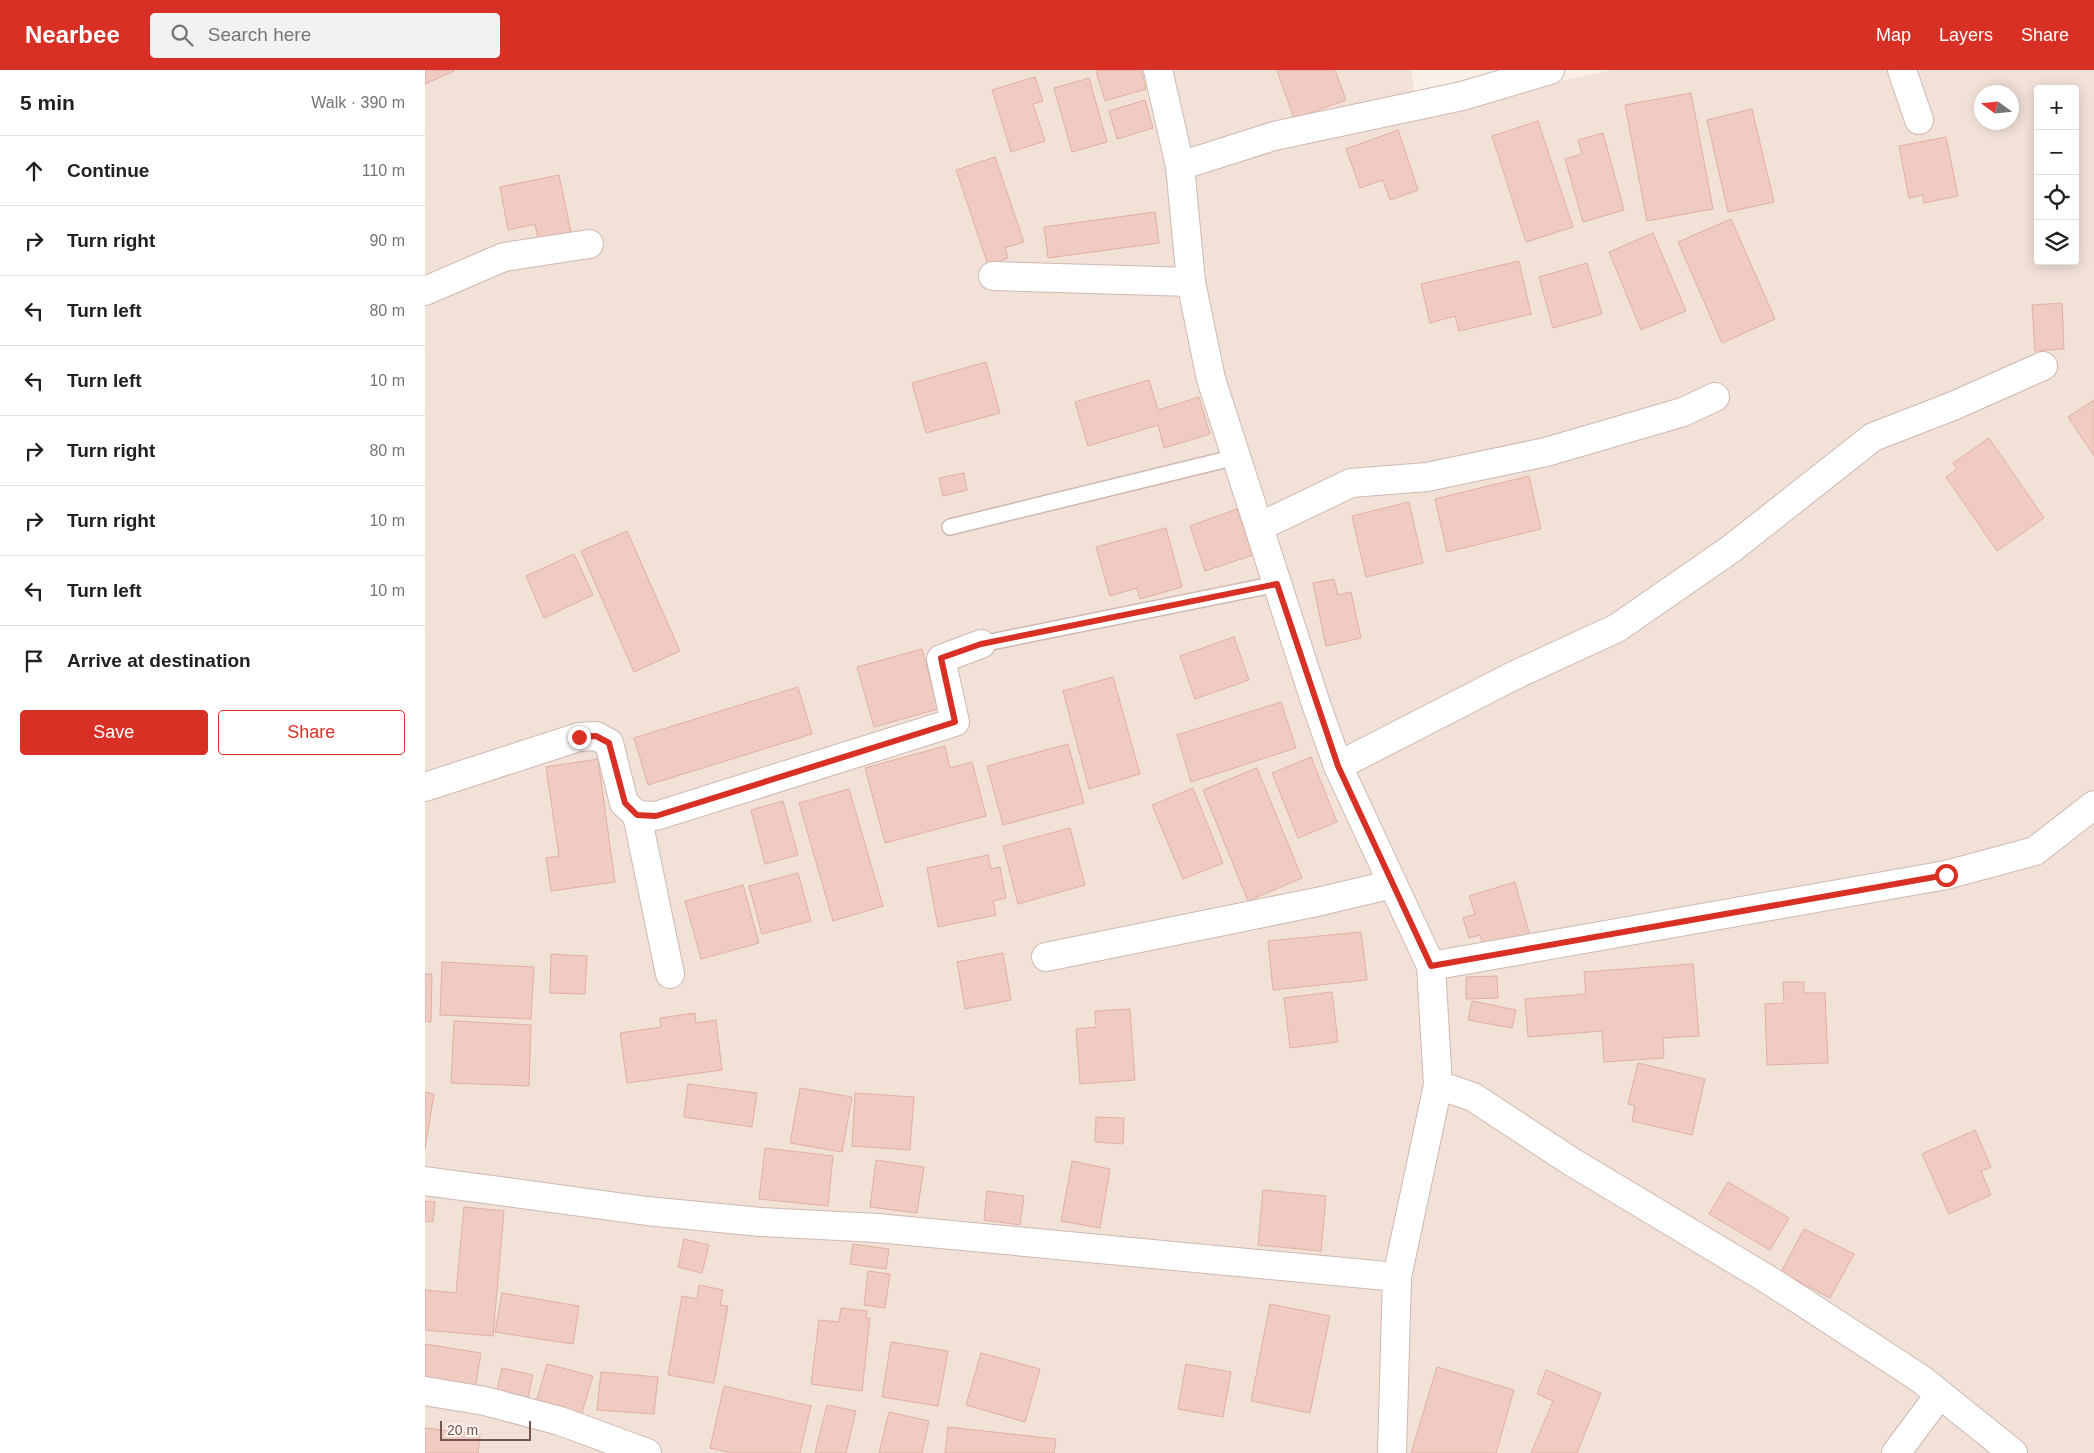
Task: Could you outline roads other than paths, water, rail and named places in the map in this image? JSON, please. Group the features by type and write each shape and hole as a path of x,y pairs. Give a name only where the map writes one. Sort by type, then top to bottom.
{"street":[{"path":"1158,70 1180,166 1191,282 1211,379 1338,766 1431,966 1438,1085 1397,1277 1392,1453"},
{"path":"1180,166 1273,136 1463,96 1550,70"},
{"path":"1902,70 1919,120"},
{"path":"425,291 504,256 589,244"},
{"path":"993,276 1191,282"},
{"path":"1338,766 1513,676 1617,628 1731,549 1873,437 1953,406 2043,366"},
{"path":"1259,527 1351,483 1427,477 1546,452 1683,412 1715,397"},
{"path":"637,815 656,816 955,722 941,658 981,644"},
{"path":"425,787 579,737 596,736 609,743 625,803 637,815 670,974"},
{"path":"1431,966 1946,875 2035,850 2094,805"},
{"path":"1046,957 1317,902 1393,884"},
{"path":"1438,1085 1473,1096 1572,1162 1772,1282 1921,1379 2013,1453"},
{"path":"425,1181 647,1212 761,1222 877,1228 1397,1277"},
{"path":"425,1392 485,1401 560,1421 647,1453"},
{"path":"1896,1453 1940,1394"}],"lane":[{"path":"950,527 1236,457"},
{"path":"981,644 1277,584"}]}
